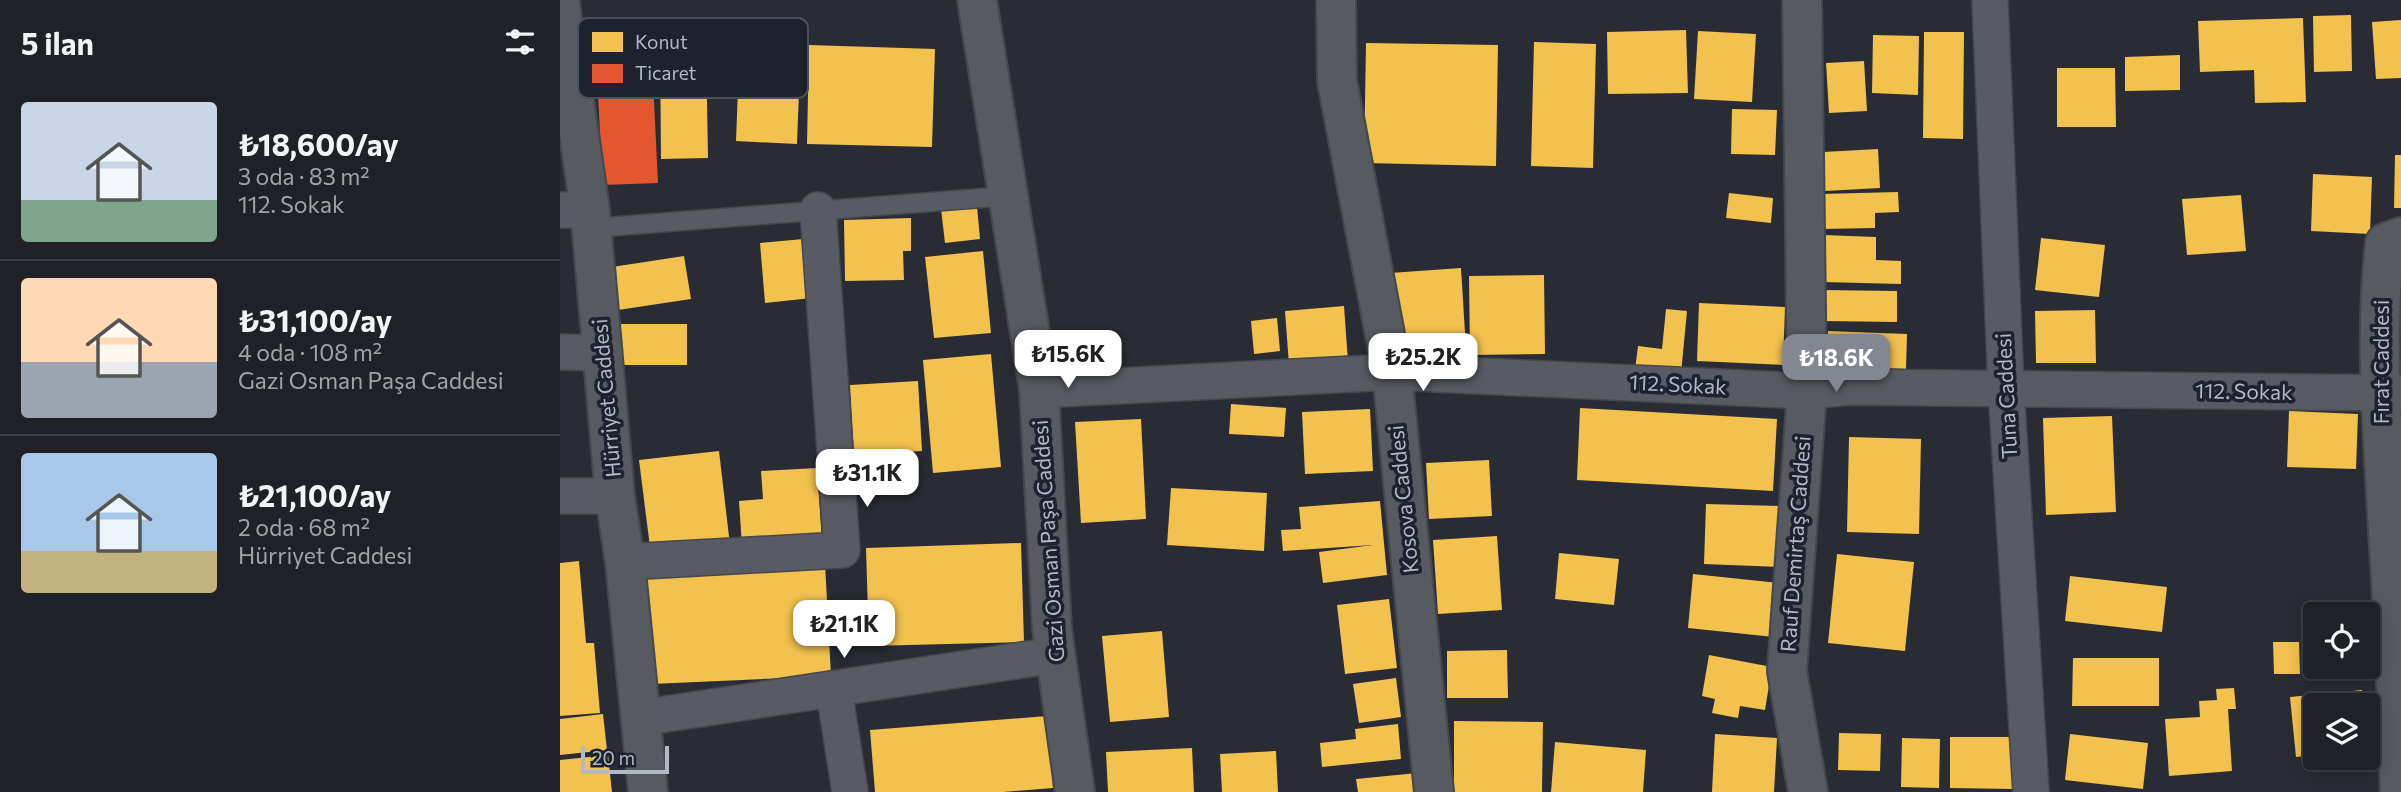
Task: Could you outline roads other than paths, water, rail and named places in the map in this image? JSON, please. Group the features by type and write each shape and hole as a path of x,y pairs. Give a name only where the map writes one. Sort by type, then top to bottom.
{"street":[{"name":"Gazi Osman Paşa Caddesi","path":"977,0 1039,390 1052,629 1075,792"},
{"name":"Kosova Caddesi","path":"1336,0 1337,81 1392,372 1434,792"},
{"name":"Rauf Demirtaş Caddesi","path":"1802,0 1807,391 1787,671 1808,792"},
{"name":"Tuna Caddesi","path":"1990,0 2006,388 2031,792"},
{"name":"Hürriyet Caddesi","path":"560,4 581,216 604,353 615,496 625,562 648,792"},
{"path":"625,562 842,550 818,211"},
{"name":"Fırat Caddesi","path":"2400,792 2389,547 2390,393 2382,267 2385,243 2401,237"},
{"path":"560,352 604,353"},
{"name":"112. Sokak","path":"1039,390 1392,372 1807,391 1851,387 2390,393"},
{"path":"560,496 615,496"},
{"path":"640,718 1055,655"},
{"path":"834,690 850,792"}],"lane":[{"path":"581,216 818,211 1008,196"}]}
